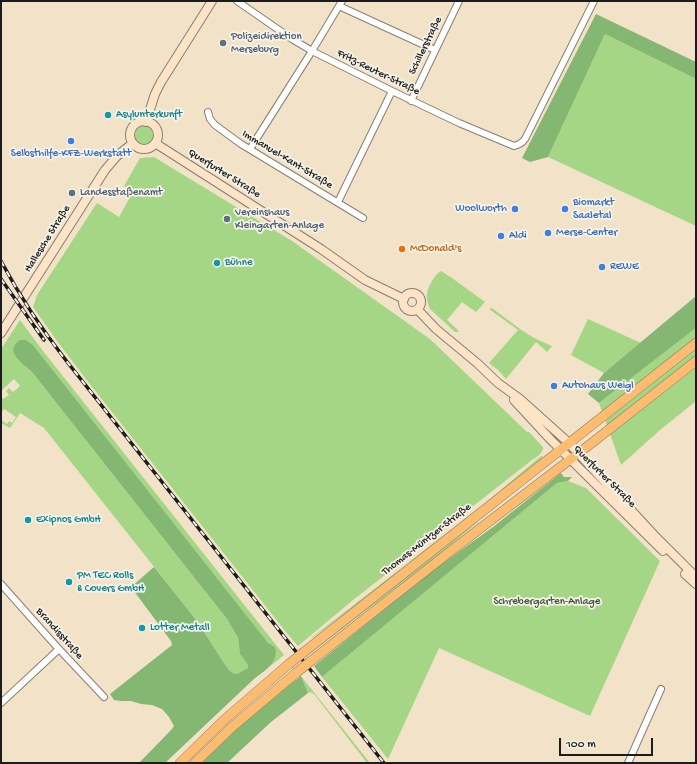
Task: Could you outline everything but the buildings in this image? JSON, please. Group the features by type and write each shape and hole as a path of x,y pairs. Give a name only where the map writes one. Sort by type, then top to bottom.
{"main road":[{"path":"146,122 155,94 161,82 212,1"},
{"path":"146,122 152,124 156,128 157,138 155,143 150,147 145,149 138,148 132,143 130,135 132,128 138,123 146,122"},
{"name":"Hallesche Straße","path":"1,333 105,170 117,156 132,143"},
{"name":"Querfurter Straße","path":"155,143 321,249 365,280 404,299"},
{"path":"413,293 422,301 418,310 413,312 404,306 404,299 407,295 413,293"},
{"name":"Querfurter Straße","path":"418,310 436,329 477,363 498,383 560,450 696,584"},
{"name":"Thomas-Müntzer-Straße","path":"180,763 224,720 289,664 696,343"},
{"path":"195,763 237,723 296,673 696,361"},
{"name":"Querfurter Straße","path":"498,383 520,400 569,443 654,535 696,577"}],"street":[{"name":"Fritz-Reuter-Straße","path":"237,1 312,51 411,101 514,146 518,146 525,139 594,1"},
{"name":"Schillerstraße","path":"411,101 459,1"},
{"path":"250,149 341,3 435,50"},
{"path":"338,202 392,91"},
{"name":"Immanuel-Kant-Straße","path":"208,112 210,119 215,125 241,144 363,218"},
{"name":"Brandisstraße","path":"1,584 104,698"},
{"path":"1,703 59,649"},
{"path":"628,763 661,689"}],"green space":[{"path":"596,14 696,62 696,79 605,34 548,157 530,162 522,158"},
{"path":"605,34 696,79 696,226 548,157"},
{"path":"144,126 150,129 153,135 150,141 144,144 138,141 135,135 138,129"},
{"path":"154,157 292,241 430,339 543,447 538,456 353,600 298,646 89,383 33,307 37,295 97,203 119,217 133,192 124,186 140,158"},
{"path":"441,271 485,302 476,312 462,302 447,320 459,331 458,332 455,332 430,309 428,303 427,295 429,287 434,278"},
{"path":"696,296 696,328 599,403 588,394 604,373"},
{"path":"492,308 534,338 552,346 547,352 536,342 506,379 489,363 518,330 489,309"},
{"path":"588,319 641,343 604,373 571,355"},
{"path":"20,320 284,655 269,667 274,659 275,647 268,644 33,345 26,340 14,348 15,356 31,371 227,619 238,638 240,654 248,665 248,668 237,674 234,674 229,670 197,621 44,428 20,413 10,428 1,423 1,420 7,424 9,421 12,423 16,417 4,409 2,412 1,411 1,397 3,399 9,395 6,391 9,388 13,392 20,386 14,379 1,391 1,349"},
{"path":"696,328 696,401 660,430 621,465 599,403"},
{"path":"20,340 26,340 33,345 268,643 275,647 275,657 270,666 255,678 165,763 139,763 174,726 169,717 162,709 152,705 131,701 114,700 110,694 172,645 171,641 131,587 154,567 197,621 229,670 234,674 237,674 248,668 248,665 240,654 238,638 227,619 32,372 16,357 13,349 15,344"},
{"path":"541,456 543,457 435,544 402,568 374,592 311,638 484,504"},
{"path":"561,473 564,477 572,477 568,481 557,483 322,677 314,666 432,571 493,527"},
{"name":"Schrebergarten-Anlage","path":"568,481 586,488 660,561 590,716 439,648 388,759 322,677 557,483"},
{"path":"477,522 431,561 312,652 310,650 420,564"},
{"path":"301,676 370,763 367,763 314,694 310,692 308,693"},
{"path":"301,676 308,693 271,722 227,763 199,763 248,716"}],"railway":[{"path":"1,261 24,301 59,351 384,763"},
{"path":"1,279 44,340"}],"place":[{"name":"Polizeidirektion Merseburg","path":"223,43"},
{"name":"Asylunterkunft","path":"108,115"},
{"name":"Selbsthilfe-KFZ-Werkstatt","path":"71,141"},
{"name":"Landesstaßenamt","path":"72,193"},
{"name":"Woolworth","path":"515,209"},
{"name":"Biomarkt Saaletal","path":"565,209"},
{"name":"Vereinshaus Kleingarten-Anlage","path":"227,219"},
{"name":"Merse-Center","path":"548,233"},
{"name":"Aldi","path":"501,236"},
{"name":"McDonald's","path":"402,249"},
{"name":"Bühne","path":"217,263"},
{"name":"REWE","path":"602,267"},
{"name":"Autohaus Weigl","path":"554,386"},
{"name":"Exipnos GmbH","path":"28,520"},
{"name":"PM TEC Rolls & Covers GmbH","path":"69,582"},
{"name":"Lotter Metall","path":"142,628"}]}
